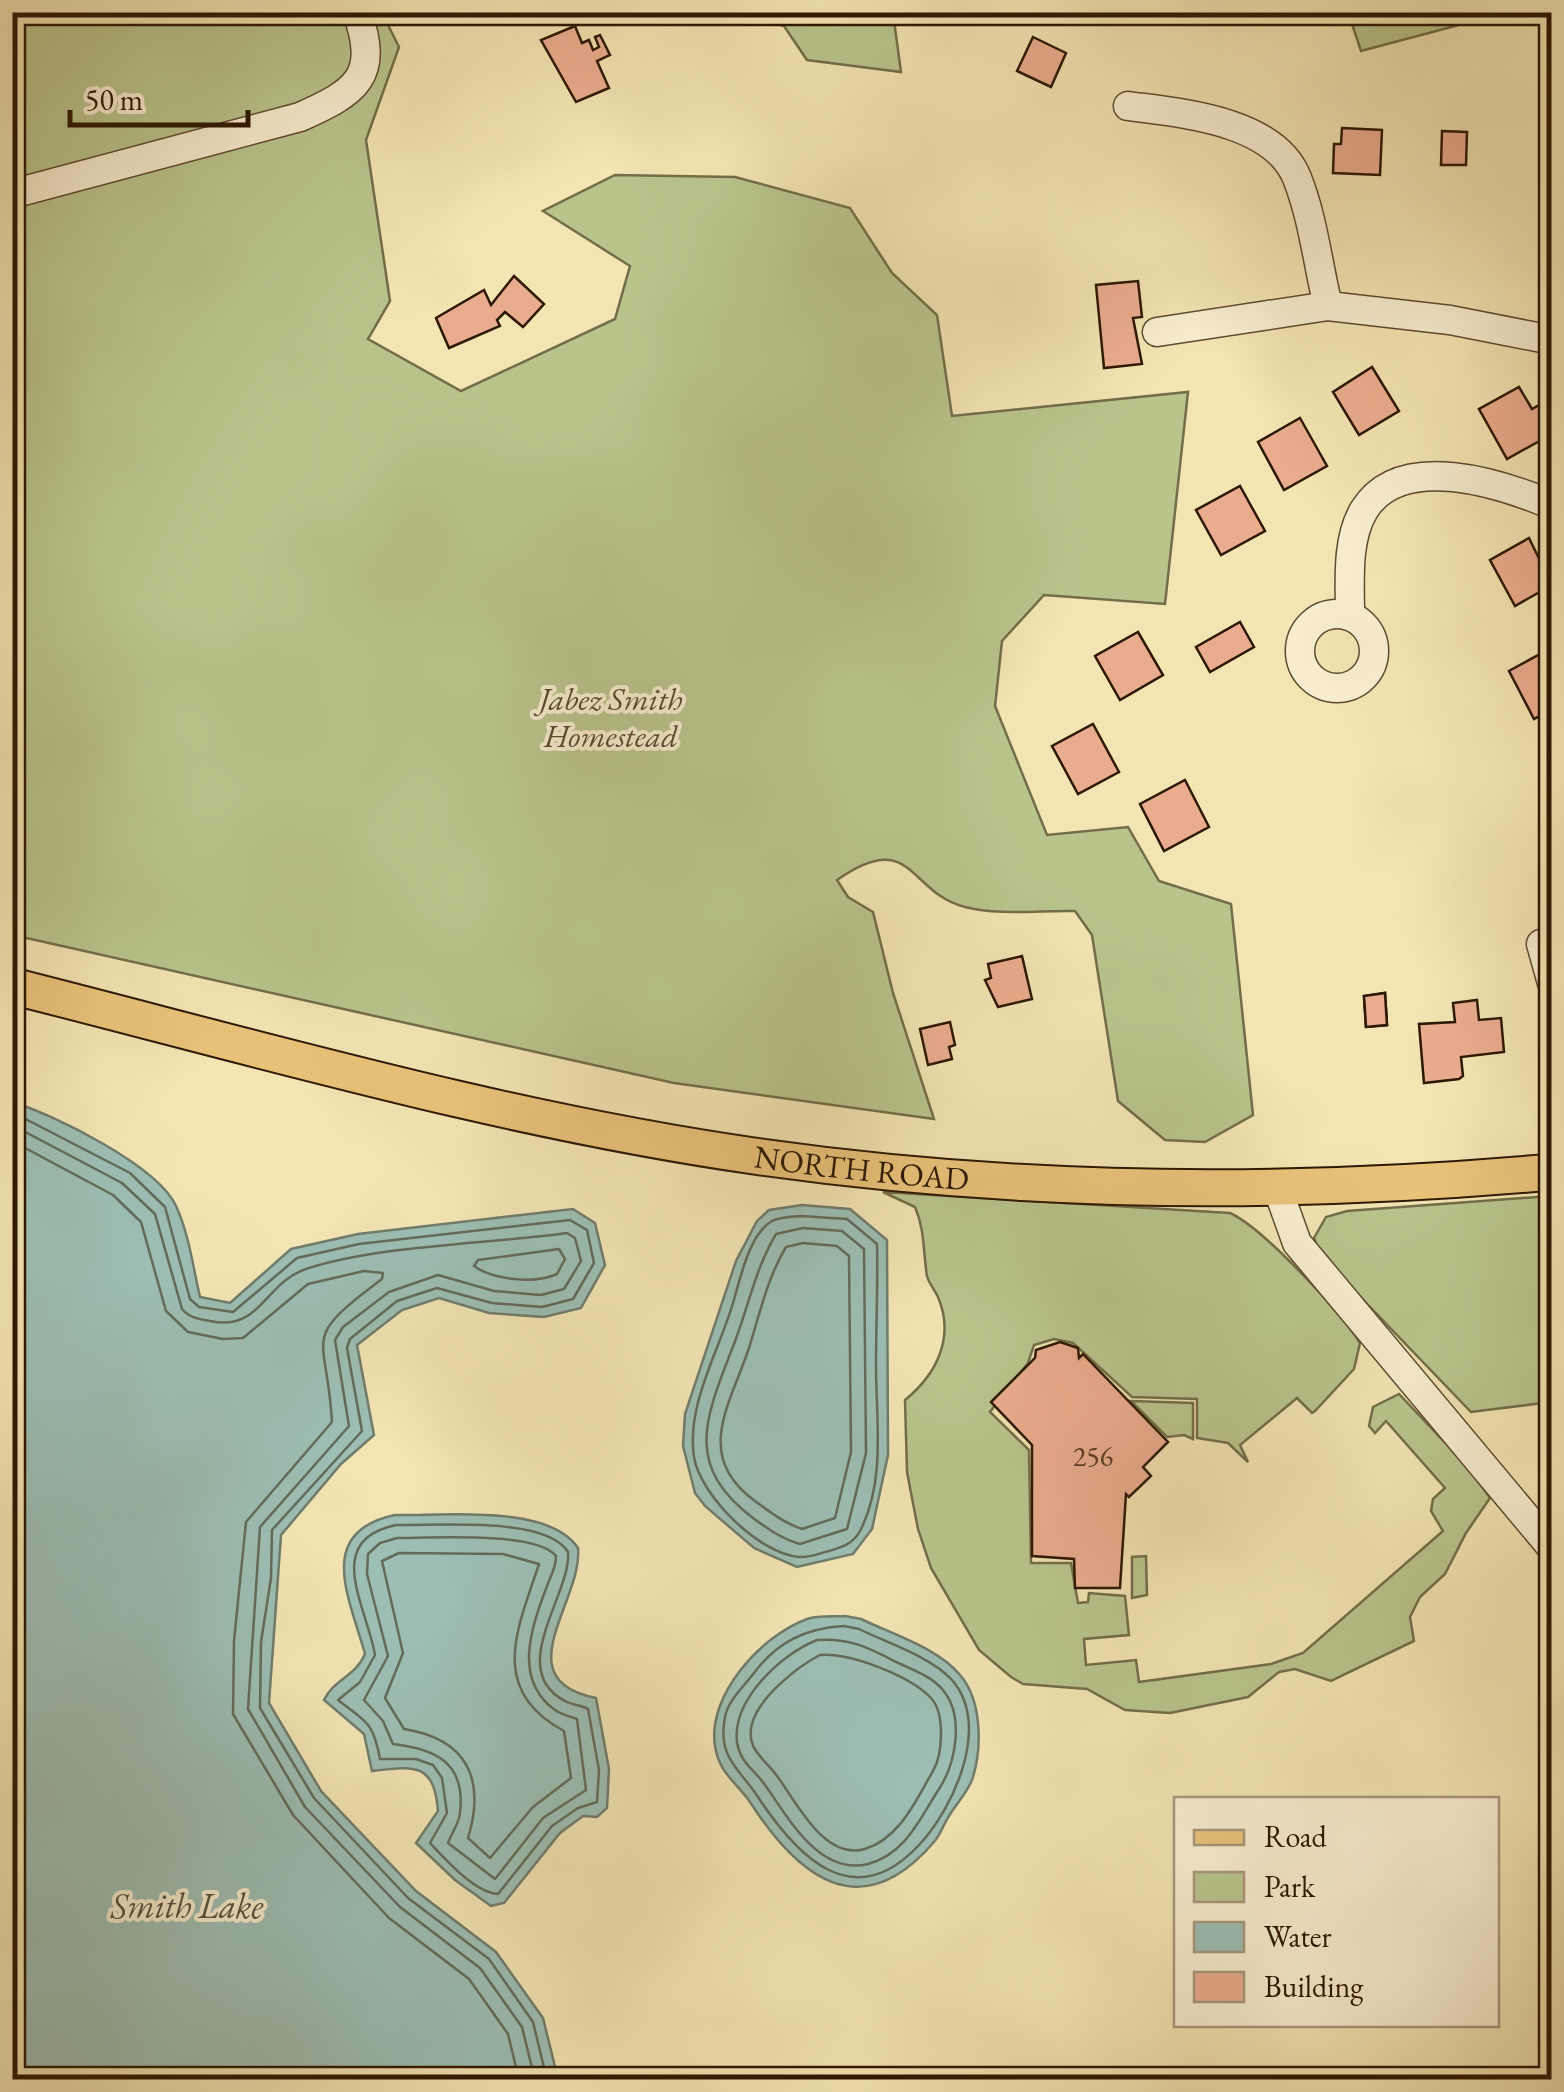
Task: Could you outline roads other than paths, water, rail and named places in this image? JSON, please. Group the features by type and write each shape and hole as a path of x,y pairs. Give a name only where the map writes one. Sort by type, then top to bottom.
{"main road":[{"name":"NORTH ROAD","path":"12,986 524,1112 751,1156 1028,1185 1278,1190 1552,1172"}],"street":[{"path":"12,194 300,117 340,99 359,82 368,60 357,12"},
{"path":"1128,106 1216,118 1269,144 1296,175 1328,306"},
{"path":"1157,332 1328,306 1450,320 1552,340"},
{"path":"1350,616 1356,529 1365,509 1380,493 1398,483 1434,476 1480,483 1552,505"},
{"path":"1552,941 1542,944 1552,984"},
{"path":"1278,1190 1298,1243 1552,1548"}],"water":[{"name":"Smith Lake","path":"12,1102 103,1144 149,1175 165,1191 184,1228 200,1297 230,1303 291,1249 358,1234 573,1209 595,1223 605,1265 581,1308 544,1317 489,1313 439,1298 402,1310 357,1345 374,1435 341,1464 281,1535 269,1703 321,1791 416,1891 496,1952 543,2018 558,2079 13,2079"},
{"path":"802,1205 850,1209 887,1240 888,1455 872,1529 853,1554 797,1567 754,1548 705,1506 695,1493 683,1446 685,1414 736,1261 757,1221 769,1210"},
{"path":"395,1515 520,1518 564,1534 578,1548 576,1569 551,1657 555,1674 569,1689 596,1698 609,1769 607,1808 597,1817 583,1816 560,1833 504,1903 491,1906 455,1880 416,1843 438,1811 432,1783 426,1775 399,1768 372,1771 364,1734 324,1700 365,1654 347,1590 346,1552 354,1536 370,1524"},
{"path":"845,1616 914,1642 951,1665 973,1697 978,1724 973,1777 936,1839 907,1868 881,1882 857,1887 833,1882 789,1852 724,1770 715,1746 715,1727 728,1688 756,1653 807,1619"}],"park label":[{"name":"Jabez Smith Homestead","path":"611,718"}]}
